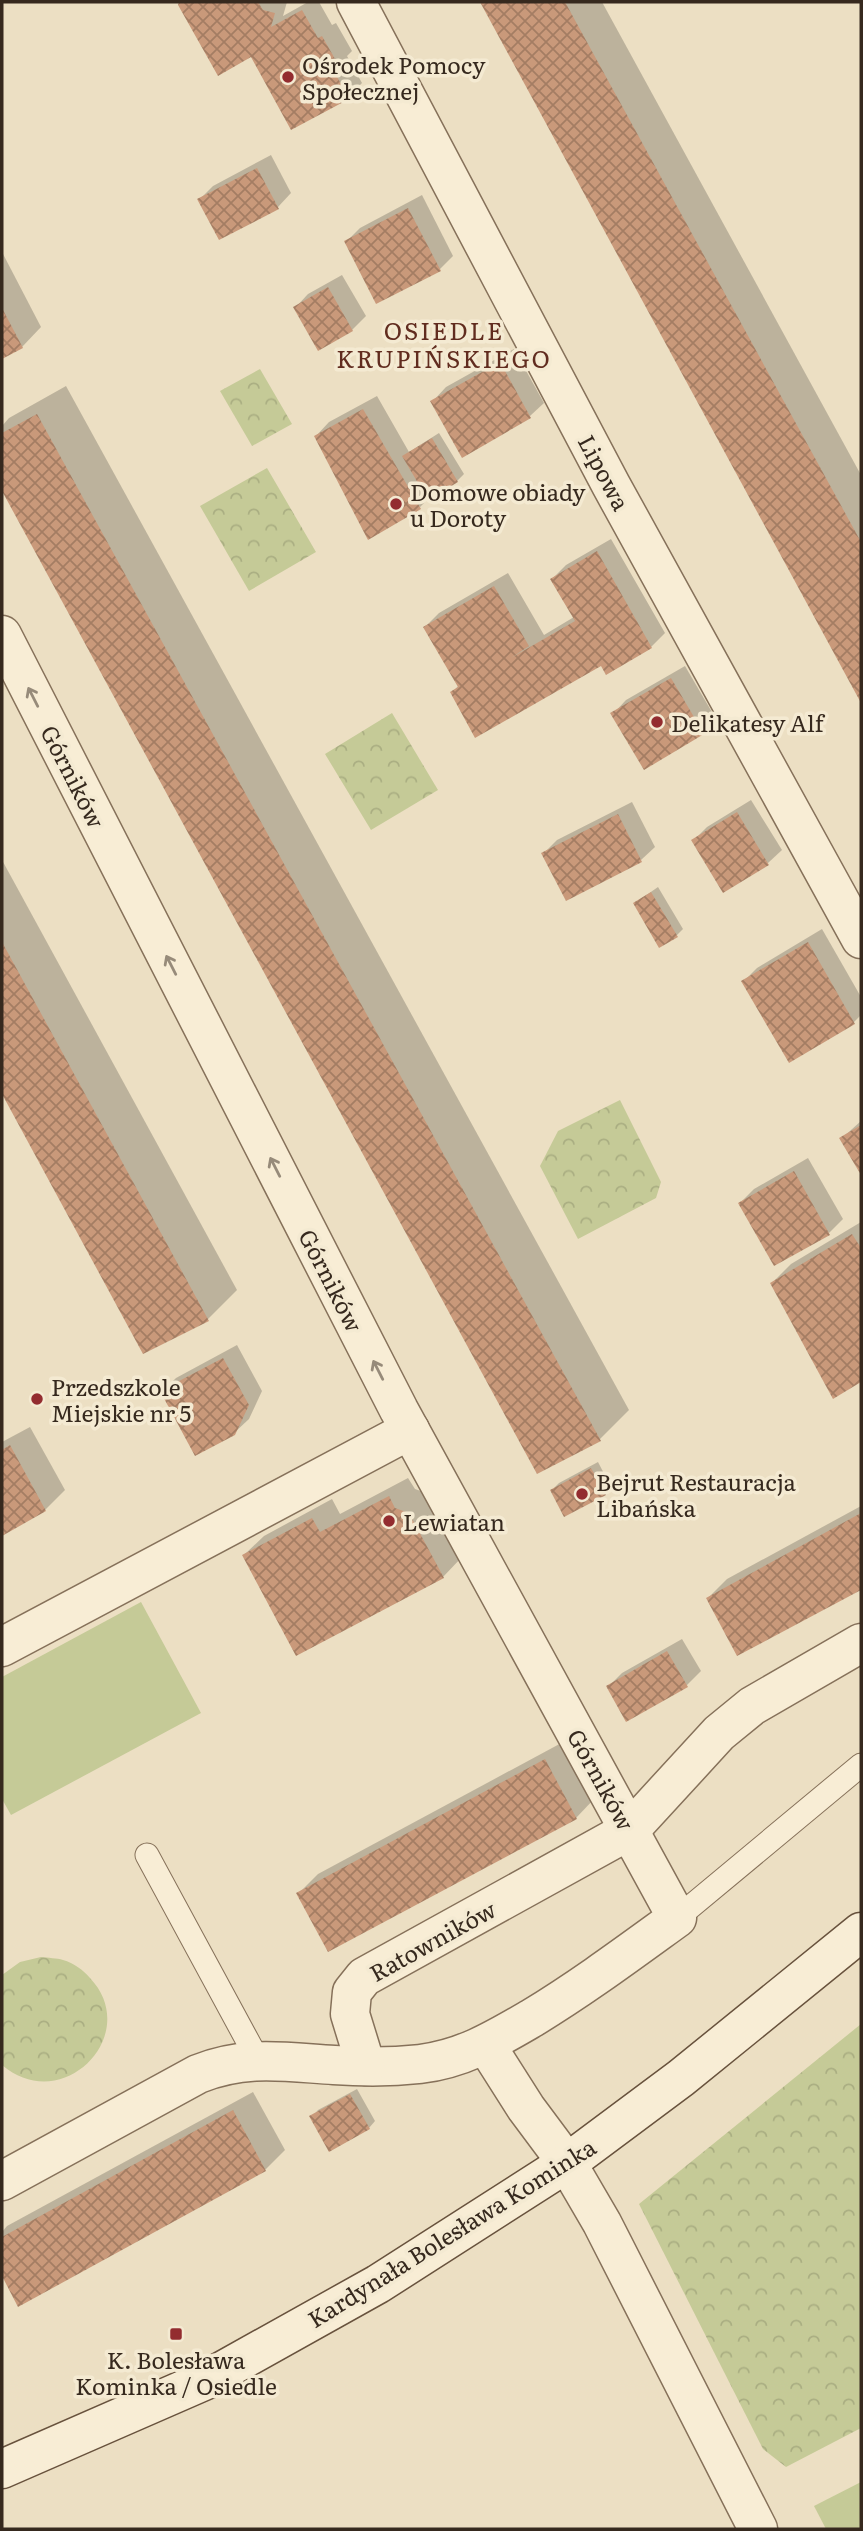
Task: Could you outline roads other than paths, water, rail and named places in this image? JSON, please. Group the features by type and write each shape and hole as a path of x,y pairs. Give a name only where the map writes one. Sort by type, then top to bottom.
{"street":[{"name":"Lipowa","path":"356,2 611,485 861,939"},
{"name":"Górników","path":"2,635 410,1430 677,1917"},
{"path":"2,1647 410,1430"},
{"name":"Ratowników","path":"366,2066 350,2014 352,1992 363,1977 630,1830 719,1733 752,1706 861,1643"},
{"path":"2,2181 198,2074 221,2065 258,2060 366,2066 437,2061 486,2045 573,1993 677,1917"},
{"name":"Kardynała Bolesława Kominka","path":"2,2469 206,2380 378,2284 567,2163 681,2078 861,1932"},
{"path":"486,2045 526,2108 567,2163 641,2297 758,2529"}],"lane":[{"path":"677,1917 861,1765"},
{"path":"147,1856 258,2060"}],"place":[{"name":"Ośrodek Pomocy Społecznej","path":"288,77"},
{"name":"Domowe obiady u Doroty","path":"396,504"},
{"name":"Delikatesy Alf","path":"657,722"},
{"name":"Przedszkole Miejskie nr 5","path":"37,1399"},
{"name":"Bejrut Restauracja Libańska","path":"582,1494"},
{"name":"Lewiatan","path":"389,1521"},
{"name":"K. Bolesława Kominka / Osiedle","path":"176,2334"}],"district":[{"name":"OSIEDLE KRUPIŃSKIEGO","path":"444,343"}]}
